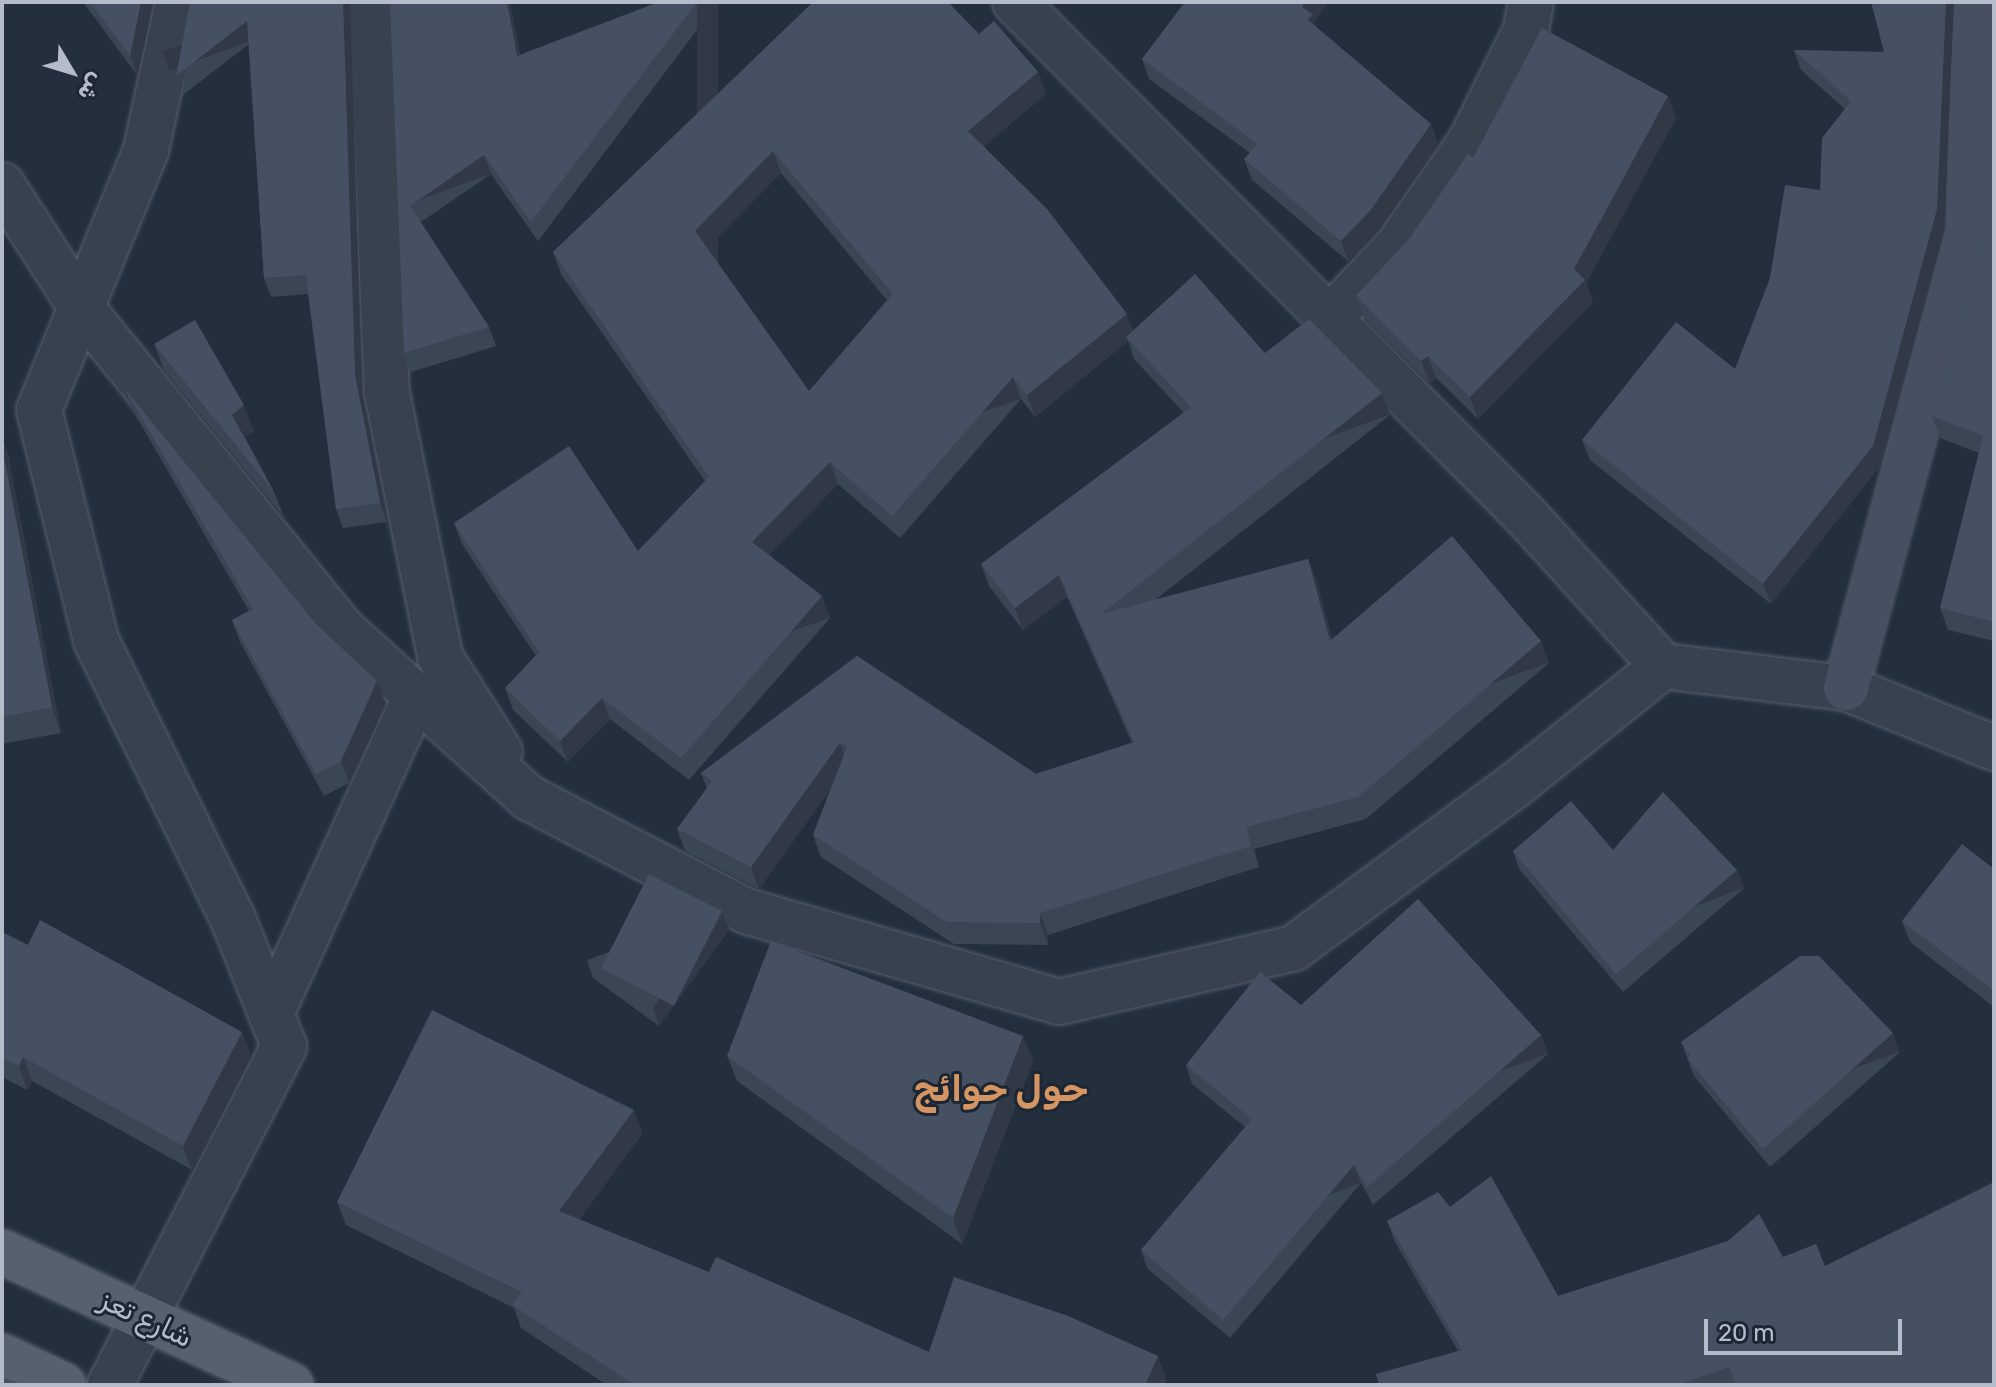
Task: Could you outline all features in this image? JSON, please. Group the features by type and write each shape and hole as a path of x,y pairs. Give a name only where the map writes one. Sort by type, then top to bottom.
{"main road":[{"name":"شارع تعز","path":"2,1252 291,1385"},
{"path":"2,1356 63,1385"}],"street":[{"path":"110,1385 141,1318 284,1046 233,919 96,640 39,410 83,310 146,150 178,2"},
{"path":"371,2 387,393 440,657 529,798"},
{"path":"1015,2 1525,515 1663,666 1846,688 1994,748"},
{"path":"1330,318 1397,247 1471,141 1526,30 1531,2"},
{"path":"1846,688 1969,233 1976,2"},
{"path":"2,185 83,310 343,630 529,798 746,911 1059,1002 1294,948 1514,786 1663,666"},
{"path":"271,1014 416,696"}],"building":[{"path":"90,2 141,2 130,56"},
{"path":"190,2 343,2 355,375 380,503 336,509 306,275 264,278 247,21 176,76"},
{"path":"390,2 507,2 517,56 659,2 697,2 531,222 484,155 410,206 489,327 404,353"},
{"path":"813,2 948,2 979,34 994,21 1038,72 968,131 1047,209 1127,314 1027,395 1013,377 892,516 830,462 752,542 822,596 681,758 602,698 560,741 505,688 539,652 454,523 569,446 638,551 709,477 553,252","holes":["773,151 893,294 809,391 695,231"]},
{"path":"1185,2 1305,2 1302,7 1312,14 1308,20 1431,124 1370,211 1341,241 1244,159 1258,144 1142,59"},
{"path":"1871,2 1946,2 1937,209 1873,446 1763,584 1582,440 1676,322 1735,369 1770,278 1785,185 1820,190 1822,138 1851,101 1794,50 1884,52"},
{"path":"1542,28 1668,96 1574,269 1585,280 1470,397 1428,356 1421,361 1356,296 1409,239 1468,154 1473,158"},
{"path":"1987,171 1994,173 1994,622 1940,608 1983,436 1932,416 1985,218"},
{"path":"1195,274 1265,353 1309,319 1382,393 1101,614 1308,559 1330,641 1452,536 1541,641 1358,797 1246,827 1251,846 1040,913 1040,923 947,922 813,835 847,747 840,743 751,867 677,829 712,781 701,773 857,656 1036,774 1134,742 1059,575 1015,608 981,564 1191,407 1126,337"},
{"path":"195,320 244,405 232,415 274,492 154,344"},
{"path":"125,389 316,624 377,681 341,761 316,774 232,620 253,609"},
{"path":"2,447 52,707 2,717"},
{"path":"1663,792 1737,870 1616,974 1513,851 1571,801 1613,850"},
{"path":"1962,844 1994,869 1994,991 1902,921"},
{"path":"649,874 722,911 674,1006 601,968"},
{"path":"1418,899 1541,1035 1367,1187 1354,1165 1223,1320 1141,1250 1252,1119 1186,1065 1260,972 1301,1005"},
{"path":"40,920 242,1032 183,1146 23,1057 19,1066 2,1058 2,932 28,945"},
{"path":"771,941 1023,1036 953,1218 727,1056"},
{"path":"1800,956 1819,956 1893,1033 1763,1149 1687,1058 1691,1056 1681,1042"},
{"path":"432,1010 634,1110 559,1211 709,1272 716,1257 929,1352 954,1277 1068,1316 1158,1356 1145,1385 635,1385 512,1305 522,1292 337,1202"},
{"path":"1491,1176 1558,1296 1728,1241 1759,1214 1783,1257 1816,1244 1825,1266 1994,1181 1994,1385 1736,1385 1729,1367 1676,1385 1379,1385 1376,1374 1462,1350 1387,1221 1438,1192 1450,1207"},
{"path":"2,1377 24,1385 2,1385"}],"district":[{"name":"حول حوائج","path":"1001,1089"}]}
